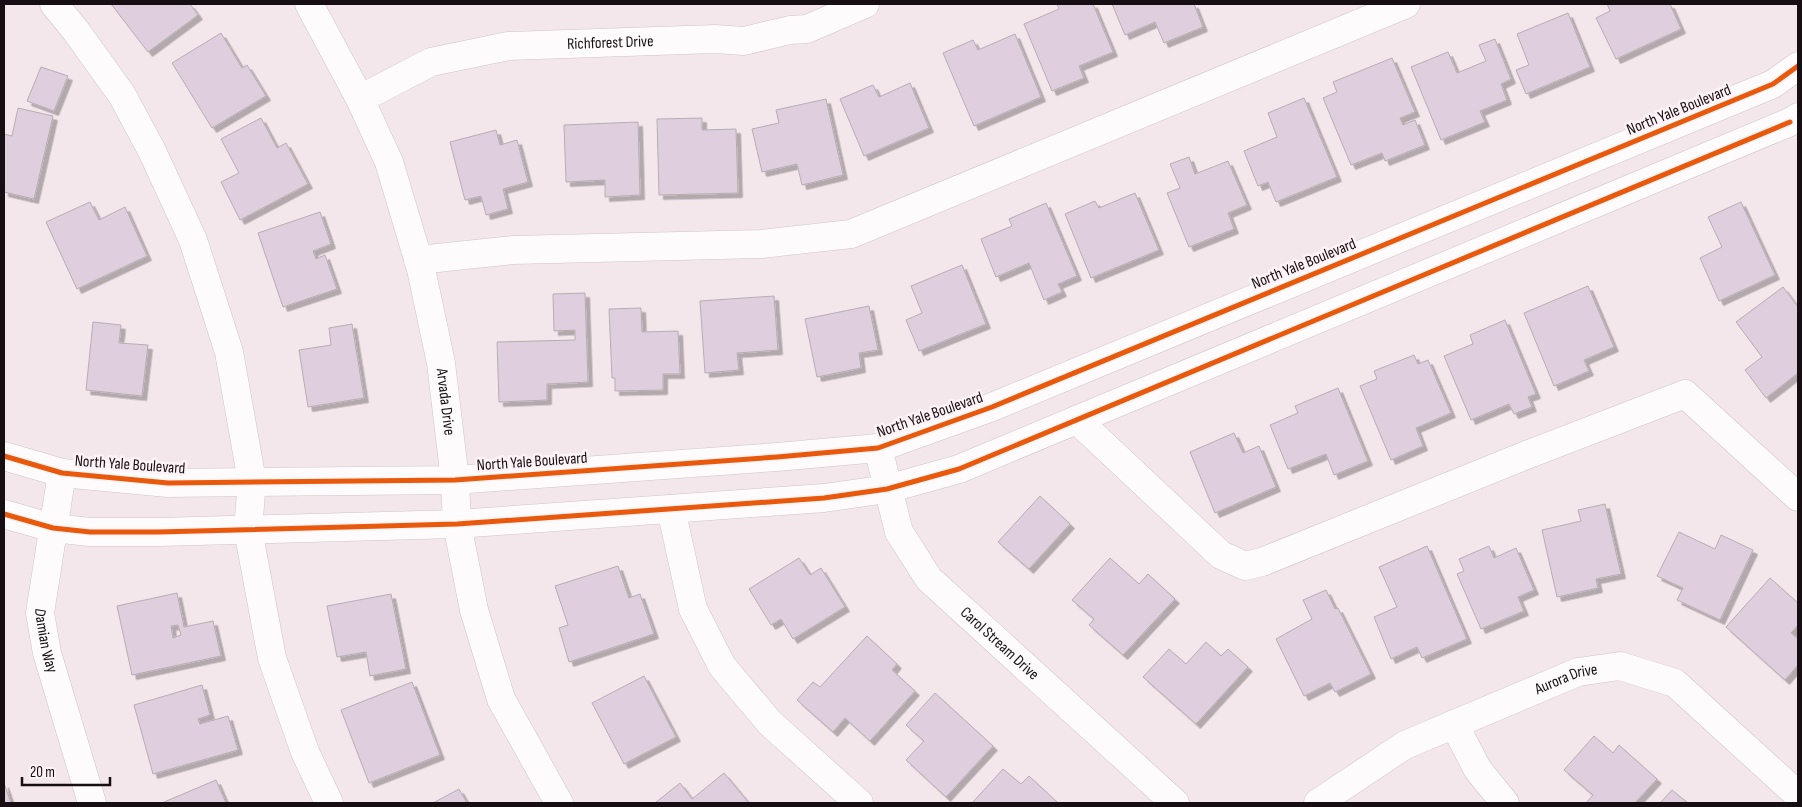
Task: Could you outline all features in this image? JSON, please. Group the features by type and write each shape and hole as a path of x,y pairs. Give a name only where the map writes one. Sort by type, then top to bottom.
{"street":[{"path":"54,4 122,95 152,151 193,240 229,352 252,481 248,530 272,658 305,752 329,803"},
{"name":"Arvada Drive","path":"309,4 360,100 389,162 418,260 441,363 455,480 457,524 474,610 501,699 559,803"},
{"name":"Richforest Drive","path":"360,100 431,62 508,46 715,39 744,41 790,30 807,29 866,4"},
{"path":"418,260 513,250 761,244 851,234 1406,4"},
{"name":"North Yale Boulevard","path":"4,456 62,473 168,483 455,480 767,458 878,448 992,407 1773,84 1798,66"},
{"path":"4,514 53,528 100,532 248,530 457,524 824,498 887,489 959,469 1796,125 1773,84"},
{"path":"1077,420 1221,555 1245,566 1262,562 1529,454 1685,394 1798,498"},
{"name":"Carol Stream Drive","path":"878,448 899,532 929,578 1176,803"},
{"name":"Damian Way","path":"62,473 40,613 47,653 92,803"},
{"path":"671,509 693,609 722,666 770,723 859,803"},
{"name":"Aurora Drive","path":"1318,803 1405,745 1578,672 1620,666 1675,683 1798,794"},
{"path":"1454,724 1478,770 1505,803"}],"building":[{"path":"111,4 190,4 198,15 148,52"},
{"path":"1057,4 1093,4 1113,52 1079,66 1084,78 1052,91 1024,24 1059,9"},
{"path":"1112,4 1194,4 1203,27 1164,43 1155,22 1125,35"},
{"path":"1607,4 1670,4 1681,29 1616,59 1596,18 1610,11"},
{"path":"1568,13 1590,67 1526,94 1516,70 1529,65 1517,34"},
{"path":"221,33 242,68 247,65 266,96 212,128 172,63"},
{"path":"1015,34 1041,97 974,126 943,53 973,40 978,50"},
{"path":"1495,39 1511,79 1501,84 1507,100 1480,111 1485,122 1441,140 1411,67 1448,52 1457,73 1486,61 1479,45"},
{"path":"1392,58 1415,112 1400,118 1403,125 1415,120 1425,145 1385,161 1382,153 1351,165 1323,98 1337,92 1333,82"},
{"path":"41,67 68,76 54,111 27,101"},
{"path":"910,83 929,128 864,156 840,99 873,85 879,97"},
{"path":"1304,98 1337,177 1276,202 1268,182 1258,186 1244,151 1277,137 1268,113"},
{"path":"826,99 843,175 802,185 797,164 762,172 752,129 779,123 776,110"},
{"path":"18,108 53,116 34,199 4,192 4,134 12,136"},
{"path":"261,118 277,148 286,143 308,184 240,220 221,182 239,173 221,139"},
{"path":"702,118 702,130 736,129 738,193 659,195 657,119"},
{"path":"638,122 640,195 605,197 605,180 566,182 564,125"},
{"path":"496,130 500,145 517,140 528,182 503,189 508,209 486,215 481,196 465,200 450,142"},
{"path":"1189,157 1195,174 1228,161 1247,205 1228,213 1234,229 1189,247 1167,193 1180,188 1170,164"},
{"path":"1135,193 1159,250 1091,278 1065,214 1095,201 1099,208"},
{"path":"90,202 99,220 125,207 147,256 77,289 46,222"},
{"path":"1741,202 1775,275 1719,301 1700,258 1722,247 1708,217"},
{"path":"1046,203 1077,276 1058,284 1062,292 1044,300 1029,263 996,277 981,239 1012,226 1009,219"},
{"path":"320,212 331,244 313,251 316,259 325,255 337,289 283,307 258,233"},
{"path":"962,265 986,324 919,351 906,320 922,313 911,286"},
{"path":"1588,286 1614,347 1584,360 1589,371 1554,386 1524,313"},
{"path":"1783,287 1798,307 1798,373 1766,398 1745,370 1762,357 1736,322"},
{"path":"585,293 588,382 547,384 547,400 499,402 497,342 575,340 575,330 554,331 553,294"},
{"path":"774,296 778,350 737,353 739,370 705,373 700,301"},
{"path":"869,306 878,350 859,353 861,368 817,377 805,319"},
{"path":"641,308 642,332 678,331 680,374 663,374 663,390 615,391 615,378 612,378 609,309"},
{"path":"1505,320 1536,394 1528,397 1532,407 1514,414 1509,404 1471,420 1444,356 1473,344 1470,335"},
{"path":"93,322 121,325 119,343 148,345 142,396 86,390"},
{"path":"352,324 364,398 308,407 299,350 331,345 329,328"},
{"path":"1414,355 1418,364 1428,360 1451,413 1416,428 1423,446 1391,460 1360,386 1377,379 1374,371"},
{"path":"1338,388 1368,461 1334,475 1326,454 1288,469 1270,425 1298,413 1295,406"},
{"path":"1234,433 1243,453 1259,446 1276,487 1215,513 1190,452"},
{"path":"1040,496 1070,524 1029,569 998,542"},
{"path":"1605,504 1621,574 1596,579 1598,588 1557,597 1542,530 1581,521 1578,510"},
{"path":"1679,532 1715,549 1721,535 1753,550 1720,620 1677,600 1683,588 1657,576"},
{"path":"1427,546 1467,639 1422,658 1417,647 1391,659 1374,617 1397,607 1379,567"},
{"path":"1489,546 1494,558 1516,548 1534,590 1518,597 1524,611 1481,629 1457,574 1464,571 1459,559"},
{"path":"799,558 810,575 821,568 845,607 793,639 781,619 771,625 749,589"},
{"path":"1110,558 1139,584 1148,574 1175,599 1123,655 1089,625 1094,619 1072,600"},
{"path":"618,566 629,598 640,594 654,634 569,662 559,628 568,625 555,586"},
{"path":"1770,578 1798,603 1798,625 1791,633 1798,639 1798,665 1785,680 1726,627"},
{"path":"1326,590 1335,609 1338,608 1371,674 1335,692 1330,683 1304,696 1276,639 1312,619 1303,600"},
{"path":"177,593 184,627 213,621 221,656 132,675 117,606","holes":["178,625 181,635 173,638 171,626"]},
{"path":"391,594 406,669 370,676 366,652 337,657 327,606"},
{"path":"867,636 897,664 892,670 915,691 870,741 845,718 833,732 797,700 813,682 820,687"},
{"path":"1206,642 1221,656 1228,649 1248,667 1196,724 1143,677 1169,649 1186,664"},
{"path":"644,676 676,737 624,764 592,703"},
{"path":"412,682 440,755 369,783 341,710"},
{"path":"202,685 210,715 198,719 200,724 228,716 238,750 153,774 134,705"},
{"path":"935,693 993,746 946,797 906,760 924,741 906,725"},
{"path":"1594,736 1613,753 1619,745 1657,779 1635,803 1586,803 1593,795 1564,770"},
{"path":"1003,769 1021,784 1029,776 1058,803 972,803"},
{"path":"724,773 749,803 655,803 680,783 692,799"},
{"path":"216,780 226,803 164,802"},
{"path":"4,783 11,803 4,803"},
{"path":"459,789 467,803 433,803"},
{"path":"1672,790 1688,803 1660,803"}],"cycle path":[{"path":"4,456 62,473 168,483 455,480 878,448 992,407 1773,84 1798,66"},
{"path":"4,514 53,528 90,532 457,524 824,498 887,489 959,469 1790,122"}]}
